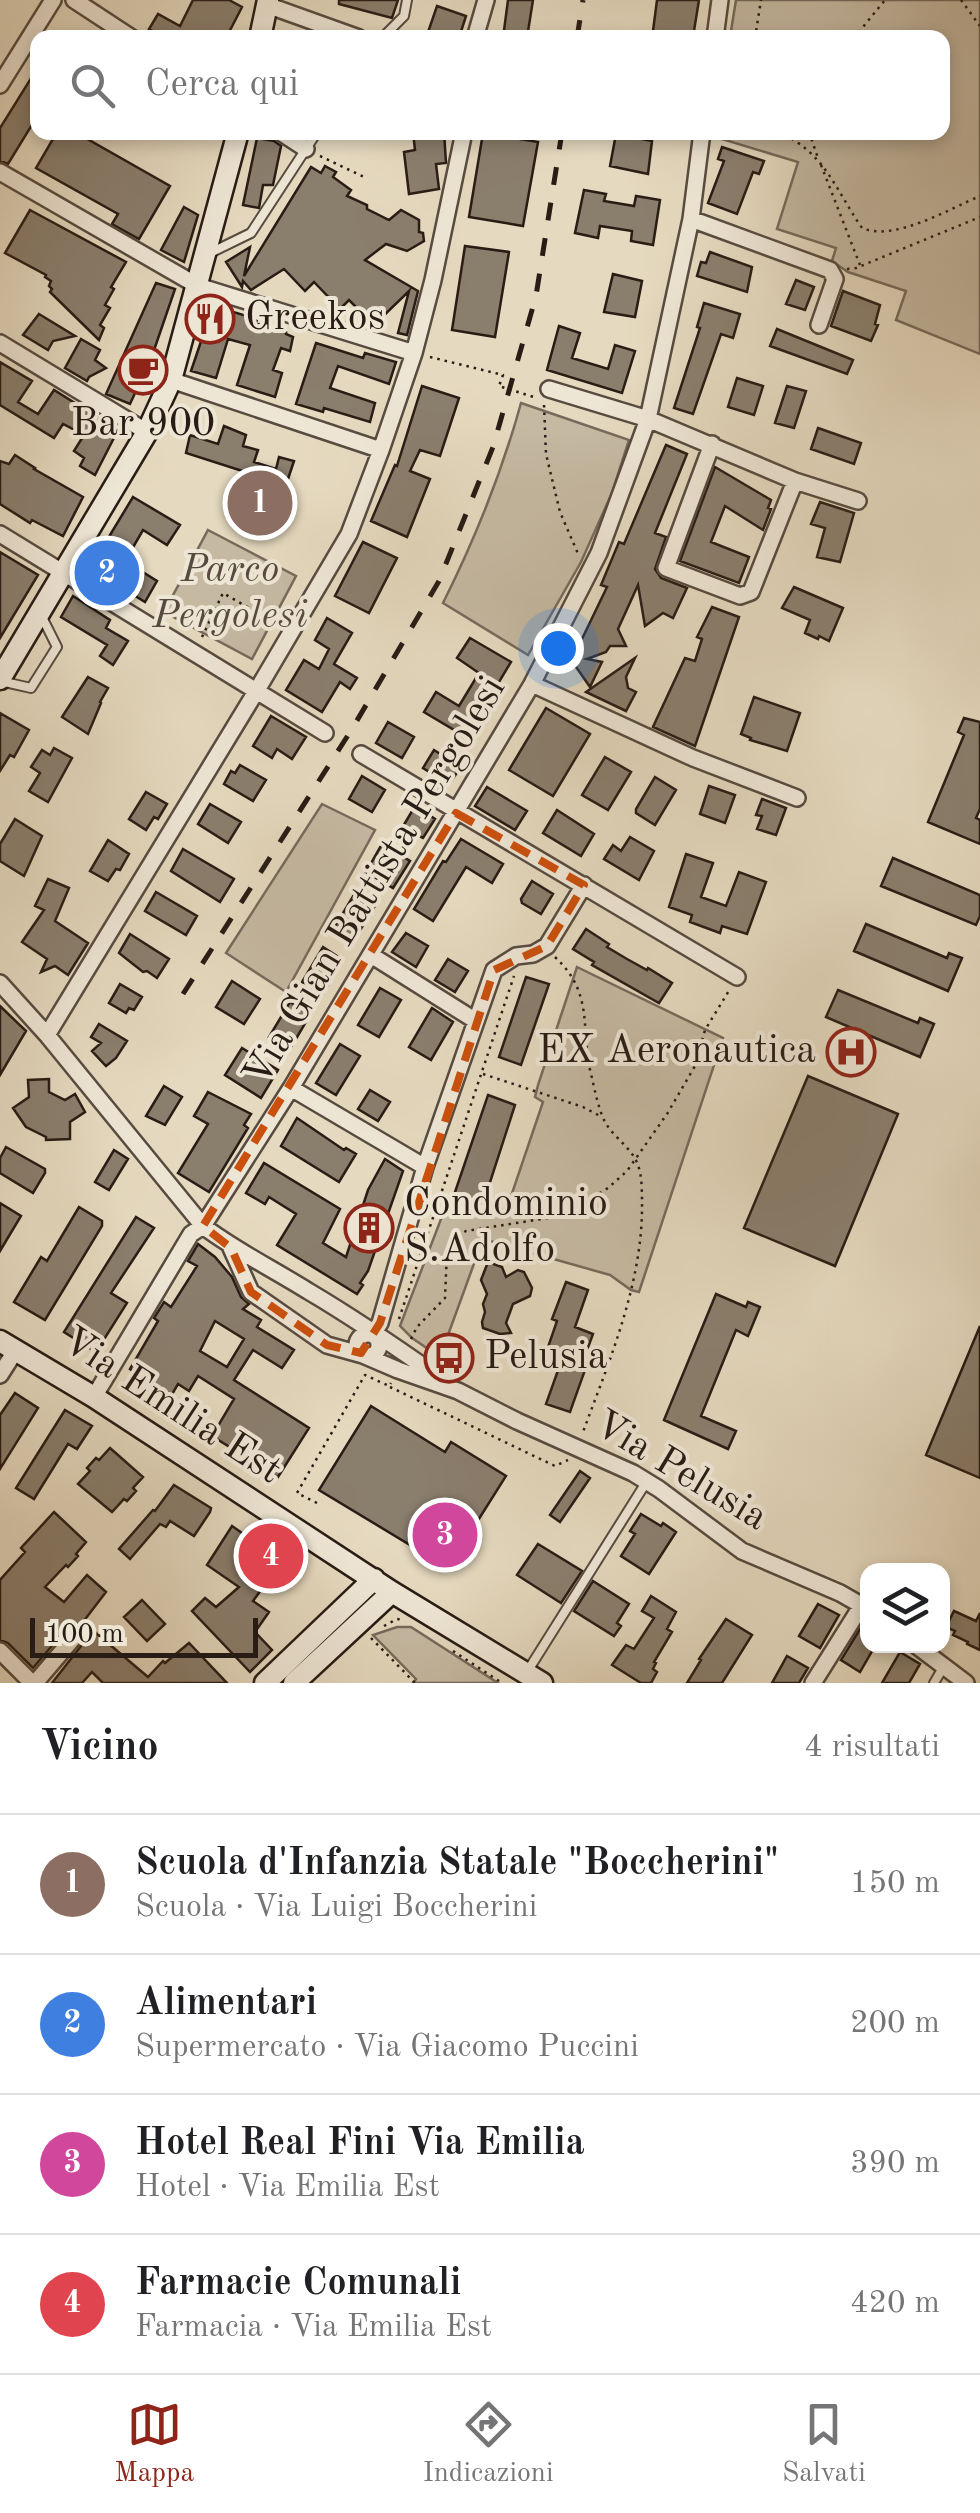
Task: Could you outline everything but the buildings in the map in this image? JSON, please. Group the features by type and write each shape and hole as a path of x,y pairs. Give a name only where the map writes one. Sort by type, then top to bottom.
{"street":[{"path":"34,30 53,0"},
{"path":"74,0 120,30"},
{"path":"477,30 486,0"},
{"path":"716,30 720,0"},
{"path":"262,30 268,2 339,30"},
{"path":"0,85 30,37"},
{"path":"0,680 147,432 171,380 236,140"},
{"path":"292,140 306,149"},
{"path":"48,1035 349,534 414,353 462,140"},
{"name":"Via Gian Battista Pergolesi","path":"94,1397 191,1234 204,1226 371,955 532,684 600,553 648,420 690,219 701,140"},
{"path":"0,172 198,286 414,353"},
{"path":"690,219 830,270 835,279 819,325"},
{"path":"0,343 147,432"},
{"path":"171,380 381,450"},
{"path":"549,389 648,420 795,481 858,501"},
{"path":"712,444 666,568 740,596 751,592 795,481"},
{"path":"0,534 325,733"},
{"path":"532,684 693,758 797,798"},
{"path":"361,754 736,977"},
{"path":"363,1355 357,1340 364,1334 373,1334 380,1324 425,1167 494,970 516,956 532,954 547,946 584,885"},
{"path":"371,955 476,1021"},
{"name":"Via Pelusia","path":"0,984 48,1035 204,1226 232,1248 337,1308 458,1391"},
{"path":"291,1088 425,1167"},
{"name":"Via Pelusia","path":"232,1248 250,1292 327,1345 458,1391 634,1472 742,1552 860,1605"},
{"name":"Via Emilia Est","path":"0,1376 8,1345 392,1592 534,1678"},
{"path":"265,1683 374,1579"},
{"path":"294,1683 392,1592"},
{"path":"813,1683 860,1613"},
{"path":"0,1651 34,1683 76,1635"},
{"path":"926,1653 966,1683"}],"lane":[{"path":"390,30 404,16 407,0"},
{"path":"207,255 251,233 312,140"},
{"path":"0,680 31,688 55,650 40,613"},
{"path":"534,1678 647,1482"},
{"path":"934,1683 944,1666"}],"path":[{"path":"757,30 761,0"},
{"path":"861,30 886,0"},
{"path":"962,0 980,26"},
{"path":"793,140 819,159 862,228 873,233 914,224 980,196"},
{"path":"812,140 861,266"},
{"path":"306,149 364,176"},
{"path":"830,270 861,266 980,217"},
{"path":"414,353 503,375 499,386 544,400 546,454 560,512 587,577"},
{"path":"195,652 223,593 292,632"},
{"path":"551,953 570,971 578,988 590,1075 604,1119"},
{"path":"384,1310 399,1319 518,965"},
{"path":"404,1353 416,1327 445,1298 447,1251 453,1239 466,1231 570,1212 608,1188 636,1160 695,1066 705,1030 736,977"},
{"path":"317,1504 297,1492 366,1375 555,1466 566,1462 579,1447 613,1351 640,1251 642,1207 636,1160 604,1119 583,1106 481,1074"},
{"path":"389,1386 398,1370"},
{"path":"382,1626 397,1619 406,1621"},
{"path":"368,1634 415,1683"}],"highlighted area":[{"path":"456,813 584,885 547,946 494,970 380,1323 361,1353 327,1345 251,1292 231,1248 203,1226"}],"green space":[{"path":"736,0 980,0 980,354 896,320 906,291 848,272 832,261 836,248 777,229 798,162 725,140 950,140 950,30 731,30"},
{"path":"521,403 629,440 612,493 581,562 528,655 443,603 487,505"},
{"name":"Parco Pergolesi","path":"208,530 296,576 252,659 164,612"},
{"path":"322,804 375,830 286,992 226,953"},
{"path":"577,967 723,1038 639,1292 610,1275 483,1239 440,1357 400,1326 446,1206 484,1215 507,1208 543,1102 535,1097 538,1085"},
{"path":"411,1627 498,1683 413,1683 416,1679 373,1635"}],"railway":[{"path":"578,30 583,0"},
{"path":"183,994 352,729 439,581 493,447 536,296 561,140"}],"place":[{"name":"Greekos","path":"210,319"},
{"name":"Bar 900","path":"143,370"},
{"name":"Scuola d'Infanzia Statale \"Boccherini\"","path":"260,503"},
{"name":"Alimentari","path":"107,573"},
{"name":"EX Aeronautica","path":"851,1052"},
{"name":"Condominio S.Adolfo","path":"369,1228"},
{"name":"Pelusia","path":"449,1358"},
{"name":"Hotel Real Fini Via Emilia","path":"445,1535"},
{"name":"Farmacie Comunali","path":"271,1556"}]}
